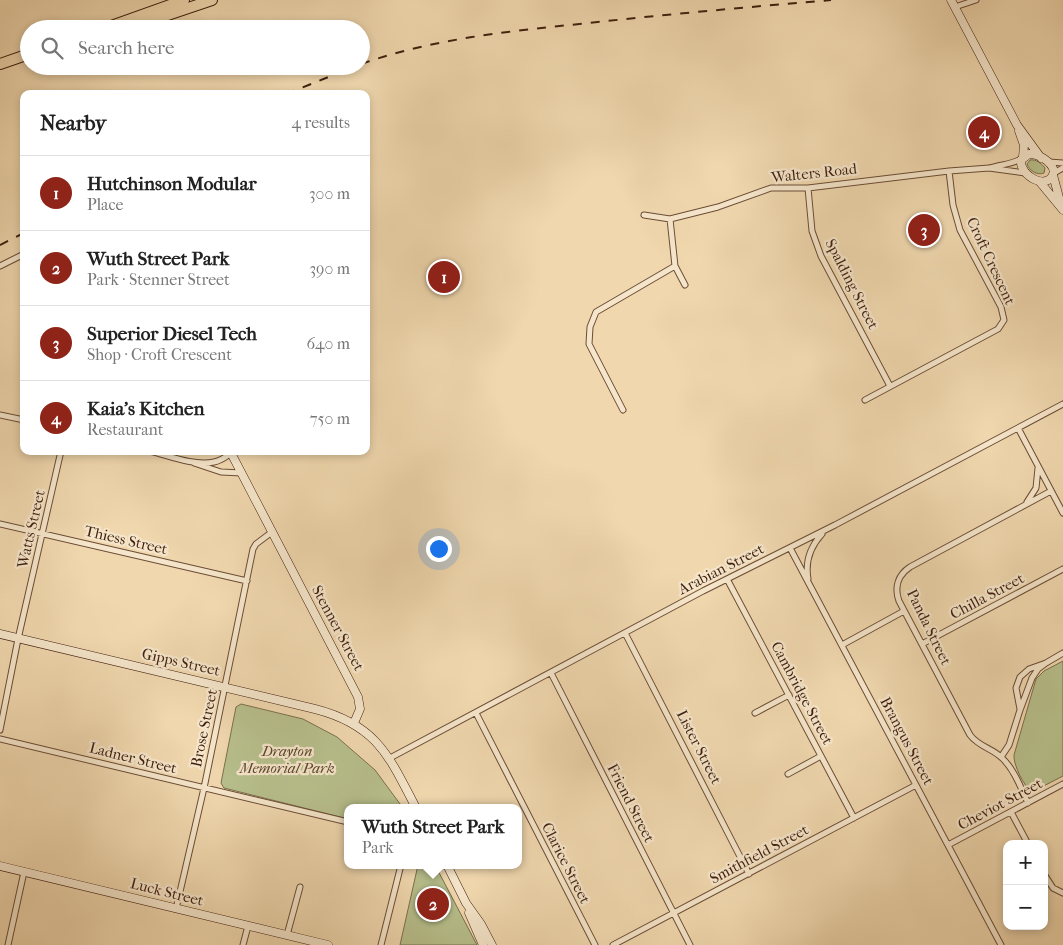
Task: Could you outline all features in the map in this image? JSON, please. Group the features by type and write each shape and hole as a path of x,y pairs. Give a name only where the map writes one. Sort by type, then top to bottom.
{"highway":[{"path":"128,20 184,0"},
{"path":"153,20 212,0"},
{"path":"0,66 20,58"},
{"path":"0,66 20,62"}],"main road":[{"path":"953,3 1017,124 1041,158"},
{"path":"1017,124 1024,144 1020,166 1025,173 1039,181 1062,209"},
{"path":"1022,158 1031,153 1049,162 1053,167 1062,209"},
{"path":"1039,181 1047,181 1053,174"},
{"name":"Stenner Street","path":"233,455 358,697 360,709 354,723"},
{"name":"Gipps Street","path":"0,634 328,712 354,723"},
{"path":"354,723 372,737 390,758 414,804"},
{"name":"Luck Street","path":"0,866 328,945"},
{"path":"449,869 466,903 481,924 492,945"},
{"path":"466,903 483,945"}],"street":[{"path":"953,3 976,0"},
{"name":"Walters Road","path":"644,215 670,218 718,207 771,188 808,188 989,168 1016,162 1022,158"},
{"path":"1049,162 1063,163"},
{"name":"Walters Road","path":"989,168 1025,173"},
{"path":"1053,174 1063,168"},
{"name":"Croft Crescent","path":"865,400 998,329 1004,320 1001,307 960,230 953,205 950,171"},
{"name":"Spalding Street","path":"808,188 812,231 821,256 890,386"},
{"path":"670,218 675,266 685,285"},
{"path":"0,266 20,256"},
{"path":"623,410 589,344 590,327 596,312 675,266"},
{"name":"Arabian Street","path":"390,758 1063,404"},
{"path":"0,415 20,419"},
{"path":"1018,428 1063,513"},
{"name":"Watts Street","path":"0,730 18,639 60,455"},
{"path":"166,455 221,472 242,473"},
{"path":"190,461 215,462 226,455"},
{"path":"1023,506 1031,498 1036,488 1039,476 1037,464"},
{"name":"Panda Street","path":"1028,803 1008,764 1001,757 979,745 970,735 904,612 897,597 896,588 900,576 906,569 1051,491"},
{"name":"Thiess Street","path":"0,524 247,581"},
{"path":"811,587 807,569 808,558 816,540 826,530"},
{"name":"Brose Street","path":"176,908 204,788 253,549 256,544 272,532"},
{"name":"Brangus Street","path":"790,548 1001,945"},
{"name":"Chilla Street","path":"922,644 1063,569"},
{"name":"Cambridge Street","path":"728,579 854,818"},
{"path":"842,645 904,612"},
{"name":"Lister Street","path":"625,633 749,874"},
{"path":"1020,710 1016,688 1020,677 1029,669 1063,654"},
{"path":"1001,757 1009,745 1020,710 1035,674 1046,663"},
{"name":"Friend Street","path":"550,673 690,945"},
{"path":"755,712 789,695"},
{"name":"Clarice Street","path":"476,712 595,945"},
{"name":"Ladner Street","path":"0,739 344,821"},
{"path":"788,774 822,756"},
{"name":"Cheviot Street","path":"948,845 1063,784"},
{"name":"Smithfield Street","path":"613,945 916,785"},
{"path":"1011,812 1026,840"},
{"path":"382,945 399,869"},
{"path":"8,945 24,872"},
{"path":"1048,880 1054,888 1063,894"},
{"path":"287,935 300,887"},
{"path":"243,945 248,926"}],"green space":[{"path":"1030,160 1042,165 1045,168 1044,173 1039,174 1031,170 1027,164"},
{"path":"1063,661 1063,776 1032,792 1020,775 1015,764 1014,755 1036,679 1044,671"},
{"name":"Drayton Memorial Park","path":"241,704 303,719 337,737 375,770 400,804 344,804 344,818 224,788 221,783 236,707"},
{"path":"417,869 437,869 477,945 400,945"}],"railway":[{"path":"370,61 417,48 502,33 831,0"},
{"path":"296,90 334,75"},
{"path":"0,245 20,235"}],"place":[{"name":"Kaia's Kitchen","path":"984,132"},
{"name":"Superior Diesel Tech","path":"924,230"},
{"name":"Hutchinson Modular","path":"444,277"},
{"name":"Wuth Street Park","path":"433,904"}]}
